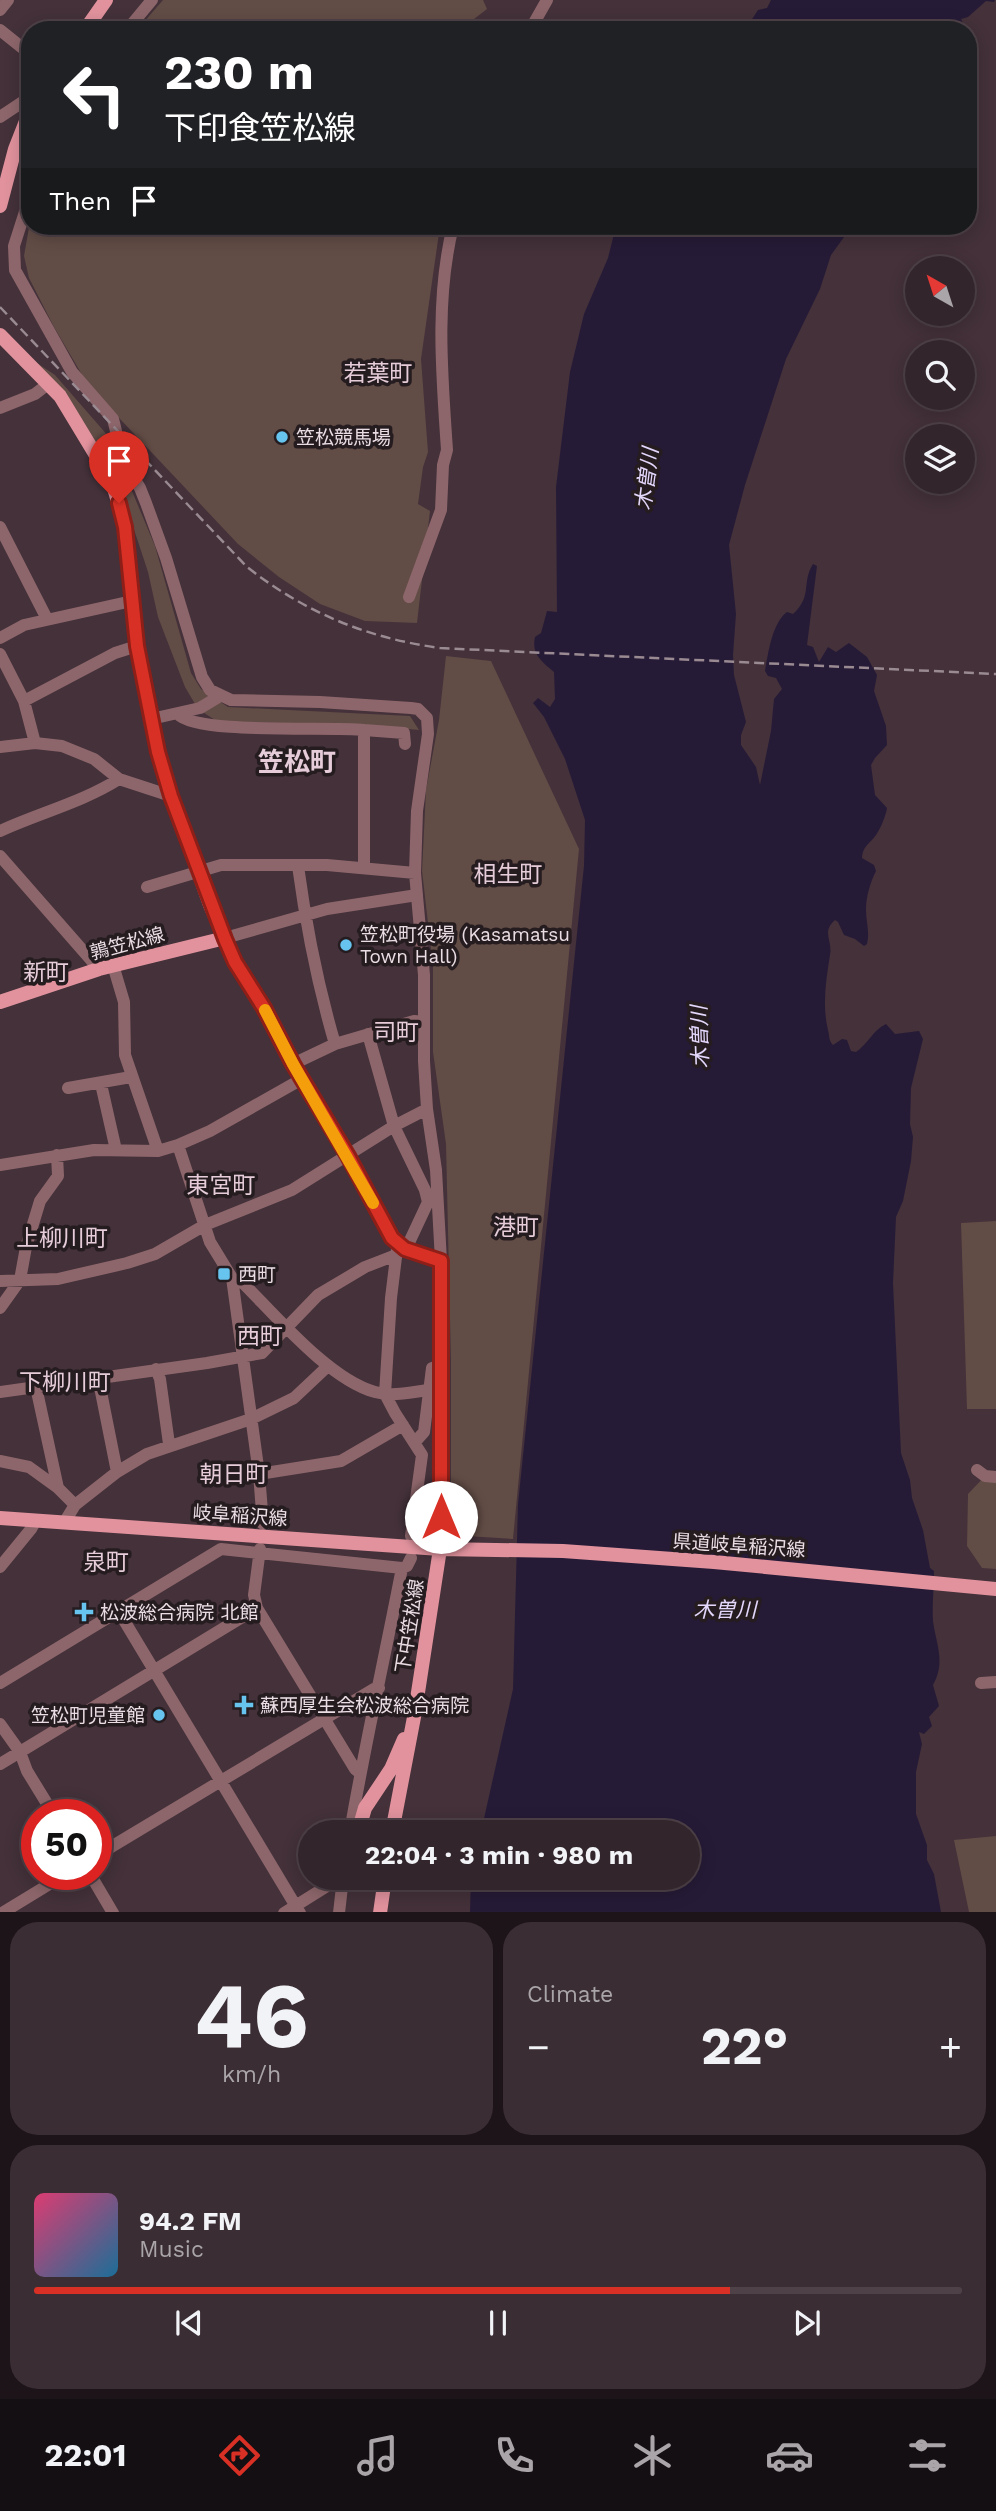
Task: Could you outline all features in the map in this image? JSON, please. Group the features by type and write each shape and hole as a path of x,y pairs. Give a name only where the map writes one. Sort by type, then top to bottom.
{"main road":[{"path":"91,21 106,0"},
{"path":"0,206 21,134"},
{"path":"0,335 60,396 112,482 125,527 137,646 151,719 171,796 235,962 264,1008 293,1064 400,1250 441,1261"},
{"name":"鶉笠松線","path":"0,1002 106,967 225,939"},
{"name":"下中笠松線","path":"394,1820 415,1712 440,1549 441,1261"},
{"name":"岐阜稲沢線","path":"0,1518 478,1551"},
{"name":"県道岐阜稲沢線","path":"478,1551 563,1551 854,1573 996,1588"},
{"path":"362,1820 365,1808 391,1769 415,1712"},
{"path":"380,1912 383,1890"}],"street":[{"path":"0,10 8,0"},
{"path":"134,21 152,0"},
{"path":"535,21 547,0"},
{"path":"0,30 21,47"},
{"path":"0,117 21,103"},
{"path":"21,224 14,246 15,270 72,372 113,419 116,430 114,446 140,488 146,503 166,558 202,677 210,690 220,696 242,701 320,702 411,708 418,709 427,718 428,734 417,811 415,873 424,975 427,1109 436,1170 441,1261"},
{"path":"409,597 441,510 443,465 447,450 440,350 447,250 451,235"},
{"path":"0,408 36,394 48,384"},
{"path":"0,527 47,620"},
{"path":"0,638 23,625 132,601"},
{"path":"24,701 115,653 137,646"},
{"path":"0,654 24,701 35,743"},
{"path":"151,719 200,708 220,696"},
{"path":"178,714 182,719 194,723 244,728 404,733 405,744"},
{"path":"363,867 364,730"},
{"path":"0,747 35,743 62,746 82,753 119,779 171,796"},
{"path":"0,831 84,797 119,779"},
{"path":"0,856 106,967 124,1002 125,1055 158,1151"},
{"path":"147,887 222,865 363,867 415,873"},
{"path":"299,866 324,1007 335,1044"},
{"path":"225,939 327,909 417,895"},
{"path":"293,1064 335,1044 414,1021 424,1022"},
{"path":"368,1034 394,1126 425,1190 428,1202 400,1250 391,1298 385,1394 422,1455 411,1536"},
{"path":"68,1088 131,1077"},
{"path":"0,1165 94,1150 158,1151 210,1131 302,1079"},
{"path":"101,1084 116,1150"},
{"path":"0,1281 58,1279 155,1254 205,1225 292,1190 394,1126 427,1109"},
{"path":"178,1145 210,1242 232,1278 259,1474 262,1524"},
{"path":"0,1308 20,1280 26,1247 40,1201 58,1176 57,1155"},
{"path":"0,1392 243,1358 262,1353 318,1295 400,1250"},
{"path":"232,1278 243,1283 328,1366 345,1378 373,1392 385,1394 429,1391"},
{"path":"415,1442 424,1432 432,1368 440,1365"},
{"path":"64,1523 75,1505 117,1472 147,1454 169,1444 251,1419 294,1398 328,1366"},
{"path":"156,1369 160,1379 169,1444"},
{"path":"98,1377 117,1472"},
{"path":"36,1387 58,1488"},
{"path":"259,1474 341,1461 403,1425"},
{"path":"0,1461 29,1467 58,1488 75,1505"},
{"path":"977,1469 985,1476 996,1477"},
{"path":"0,1567 36,1520"},
{"path":"0,1683 221,1549 406,1563 360,1773 353,1820"},
{"path":"260,1551 254,1595 257,1608 355,1769 360,1773"},
{"path":"0,1764 257,1608"},
{"path":"119,1612 221,1781 293,1910 324,1890"},
{"path":"981,1683 996,1682"},
{"path":"112,1846 379,1688"},
{"path":"0,1724 20,1752 27,1771 44,1799"},
{"path":"4,1912 40,1890"},
{"path":"99,1890 112,1912"},
{"path":"339,1912 341,1890"}],"shaded area":[{"path":"163,0 483,0 487,9 475,21 145,21"},
{"name":"笠松競馬場","path":"28,235 439,235 421,359 428,452 418,504 430,511 417,623 365,621 320,604 279,577 238,544 88,385 29,278 24,256"},
{"path":"28,357 55,375 109,437 113,456 124,472 155,546 191,673 201,689 228,707 410,716 419,730 355,724 218,722 198,709 185,687 158,617 148,572 118,481"},
{"path":"446,656 491,661 579,849 513,1539 451,1535 451,1363 446,1144 433,1052 433,966 422,871 426,790 439,720"},
{"path":"996,1221 996,1409 967,1409 961,1223"},
{"path":"985,1476 996,1477 996,1569 982,1568 967,1546 968,1494"},
{"path":"996,1836 996,1912 969,1912 954,1840"}],"water":[{"path":"771,0 995,0 986,1 968,17 961,19 962,21 751,21 758,10 767,8"},
{"name":"木曽川","path":"614,235 845,235 831,255 820,289 786,359 745,485 729,545 736,614 734,675 746,722 741,735 741,745 756,767 760,785 771,731 774,699 782,689 776,678 768,676 765,671 769,648 782,617 787,612 793,614 803,601 813,564 817,566 807,645 813,647 819,662 828,647 836,652 849,643 867,657 877,675 874,691 886,726 887,745 871,765 875,795 887,808 880,829 865,847 862,858 874,865 876,871 867,900 867,944 864,946 844,935 835,920 831,924 828,933 831,950 825,1011 831,1043 833,1045 842,1039 847,1040 851,1051 856,1052 886,1024 895,1034 919,1031 923,1039 911,1088 911,1161 903,1201 896,1217 893,1283 901,1453 923,1530 930,1568 934,1571 933,1621 940,1661 933,1685 939,1706 929,1717 932,1726 924,1734 919,1732 922,1744 916,1772 916,1814 927,1845 927,1860 934,1874 941,1912 470,1912 471,1890 700,1890 700,1820 484,1820 513,1689 518,1504 584,866 585,820 565,759 544,717 533,703 538,698 550,707 555,699 554,672 538,657 534,643 535,637 541,633 547,611 557,612 556,487 570,372 584,314 608,258"}],"railway":[{"path":"0,307 247,567 292,598 362,630 387,638 440,648 996,674"}],"slow traffic":[{"path":"265,1010 373,1203"}],"place":[{"name":"笠松競馬場","path":"282,437"},
{"name":"笠松町役場 (Kasamatsu Town Hall)","path":"346,945"},
{"name":"西町","path":"224,1274"},
{"name":"松波総合病院 北館","path":"84,1612"},
{"name":"蘇西厚生会松波総合病院","path":"244,1705"},
{"name":"笠松町児童館","path":"159,1715"}],"district":[{"name":"若葉町","path":"378,373"},
{"name":"笠松町","path":"297,762"},
{"name":"相生町","path":"508,874"},
{"name":"新町","path":"46,972"},
{"name":"司町","path":"396,1032"},
{"name":"東宮町","path":"221,1185"},
{"name":"港町","path":"516,1227"},
{"name":"上柳川町","path":"62,1238"},
{"name":"西町","path":"260,1336"},
{"name":"下柳川町","path":"65,1382"},
{"name":"朝日町","path":"234,1474"},
{"name":"泉町","path":"106,1562"}],"route":[{"path":"119,503 125,527 137,646 158,752 210,905 235,962 264,1008 392,1238 405,1249 441,1261 441,1517"}]}
